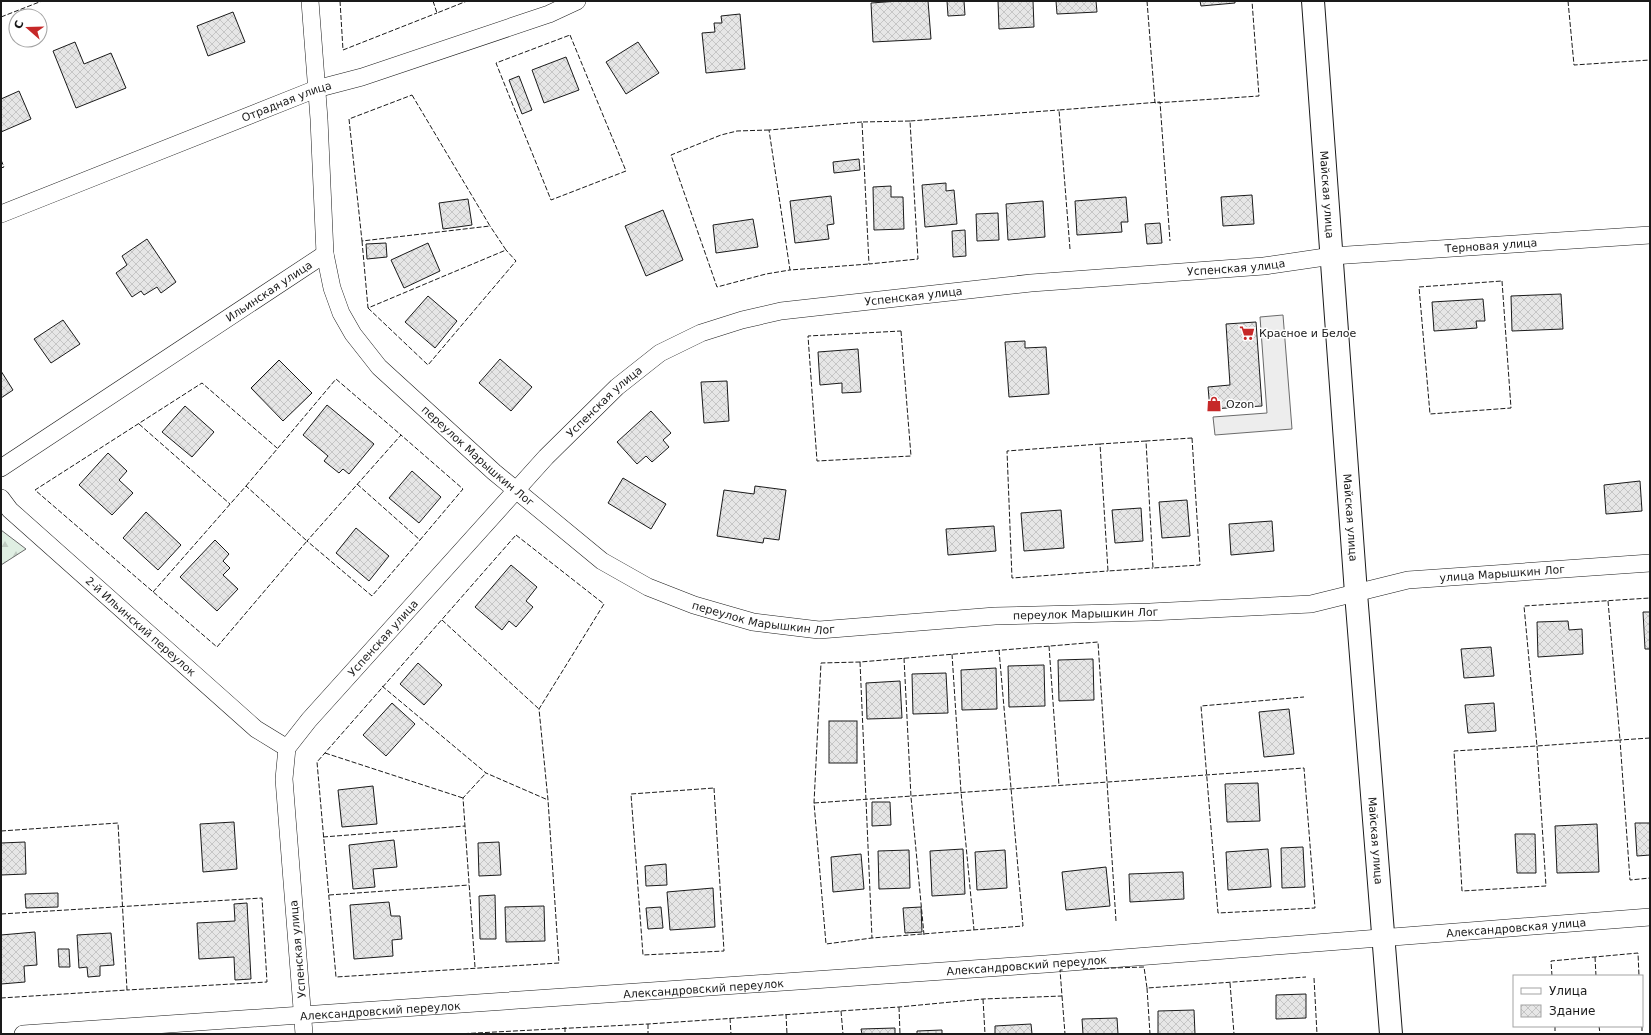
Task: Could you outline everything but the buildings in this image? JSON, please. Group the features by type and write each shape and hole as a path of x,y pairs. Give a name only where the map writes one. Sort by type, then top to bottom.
{"street":[{"path":"310,1 325,254"},
{"name":"Отрадная улица","path":"1,214 316,89 362,78 548,14 577,1"},
{"name":"Майская улица","path":"1313,1 1356,593 1391,1034"},
{"name":"Терновая улица","path":"1332,256 1650,235"},
{"name":"Ильинская улица","path":"1,468 325,254"},
{"name":"переулок Марышкин Лог","path":"325,254 332,288 341,313 353,334 379,367 516,491 602,562 648,587 694,605 753,622 819,630 995,616 1150,612 1311,604 1356,593"},
{"name":"Успенская улица","path":"304,1034 284,779 287,748 309,720 546,457 617,387 660,354 701,333 742,320 781,311 1031,282 1264,266 1332,256"},
{"name":"2-й Ильинский переулок","path":"1,498 10,510 256,729 287,748"},
{"name":"улица Марышкин Лог","path":"1356,593 1408,580 1650,563"},
{"name":"Александровская улица","path":"1383,938 1650,917"},
{"name":"Александровский переулок","path":"24,1034 303,1016 1383,938"}],"green space":[{"path":"1,530 26,549 1,565"}],"shaded area":[{"path":"1283,315 1292,429 1215,435 1213,417 1267,413 1260,317"}],"fence":[{"path":"1,17 42,1"},
{"path":"340,1 343,50 437,13"},
{"path":"433,1 437,13 467,1"},
{"path":"1147,1 1155,103 1259,96 1252,1"},
{"path":"1568,1 1574,65 1650,60"},
{"path":"570,35 626,171 551,200 496,63 570,35"},
{"path":"412,95 490,226 362,241 349,119 412,95"},
{"path":"1070,249 1059,110 1160,102 1170,241"},
{"path":"910,121 862,122 869,264 918,259 910,121 1059,110"},
{"path":"862,122 769,130 790,270 869,264"},
{"path":"769,130 737,131 721,135 671,155 717,287 766,274 790,270"},
{"path":"1,160 4,167 1,168"},
{"path":"362,241 368,308 506,250 490,226"},
{"path":"368,308 428,365 516,261 506,250"},
{"path":"1502,281 1511,408 1430,414 1419,287 1502,281"},
{"path":"901,331 911,456 817,461 808,336 901,331"},
{"path":"246,486 336,379 401,435 307,541 372,596 420,540"},
{"path":"153,592 246,486 307,541 217,647 35,490 202,383 277,448"},
{"path":"139,424 230,504"},
{"path":"357,484 420,540 463,489 401,435"},
{"path":"1192,438 1200,565 1153,568 1146,441 1192,438"},
{"path":"1146,441 1100,444 1108,571 1153,568"},
{"path":"1100,444 1007,451 1012,578 1108,571"},
{"path":"516,535 604,604 539,709 548,800 559,963 336,977 317,762 516,535"},
{"path":"1608,601 1620,740 1537,746 1524,606 1650,598"},
{"path":"442,620 539,709"},
{"path":"999,650 1023,926 872,938 826,944 814,803 821,663 860,662 1098,642 1116,921"},
{"path":"1049,646 1059,786"},
{"path":"952,654 961,792 974,930"},
{"path":"904,658 911,797 924,935"},
{"path":"860,662 872,938"},
{"path":"382,686 486,773 548,800"},
{"path":"814,803 1304,768 1315,908 1218,913 1201,706 1304,697"},
{"path":"1650,738 1620,740 1630,880 1650,878"},
{"path":"1537,746 1546,886 1462,891 1454,751 1537,746"},
{"path":"325,753 463,798"},
{"path":"475,967 463,798 486,773"},
{"path":"714,788 724,951 643,955 631,794 714,788"},
{"path":"1,831 118,823 127,990 1,998"},
{"path":"323,837 465,826"},
{"path":"329,895 469,885"},
{"path":"1,914 262,898 267,982 127,990"},
{"path":"1552,975 1551,961 1638,953 1639,975"},
{"path":"1595,957 1596,975"},
{"path":"1083,969 1144,967 1147,988 1306,977"},
{"path":"457,1034 648,1024 899,1007 983,999 1062,996 1060,970 1063,970"},
{"path":"1314,978 1317,1034"},
{"path":"1230,983 1234,1034"},
{"path":"1147,988 1150,1034"},
{"path":"1062,996 1065,1034"},
{"path":"983,999 985,1034"},
{"path":"899,1007 900,1034"},
{"path":"841,1011 843,1034"},
{"path":"786,1014 787,1034"},
{"path":"730,1018 731,1034"},
{"path":"648,1024 648,1034"},
{"path":"565,1027 565,1034"},
{"path":"1555,1027 1555,1034"},
{"path":"1599,1027 1600,1034"},
{"path":"1642,1027 1642,1034"}],"place":[{"name":"Красное и Белое","path":"1247,333"},
{"name":"Ozon","path":"1214,404"}]}
